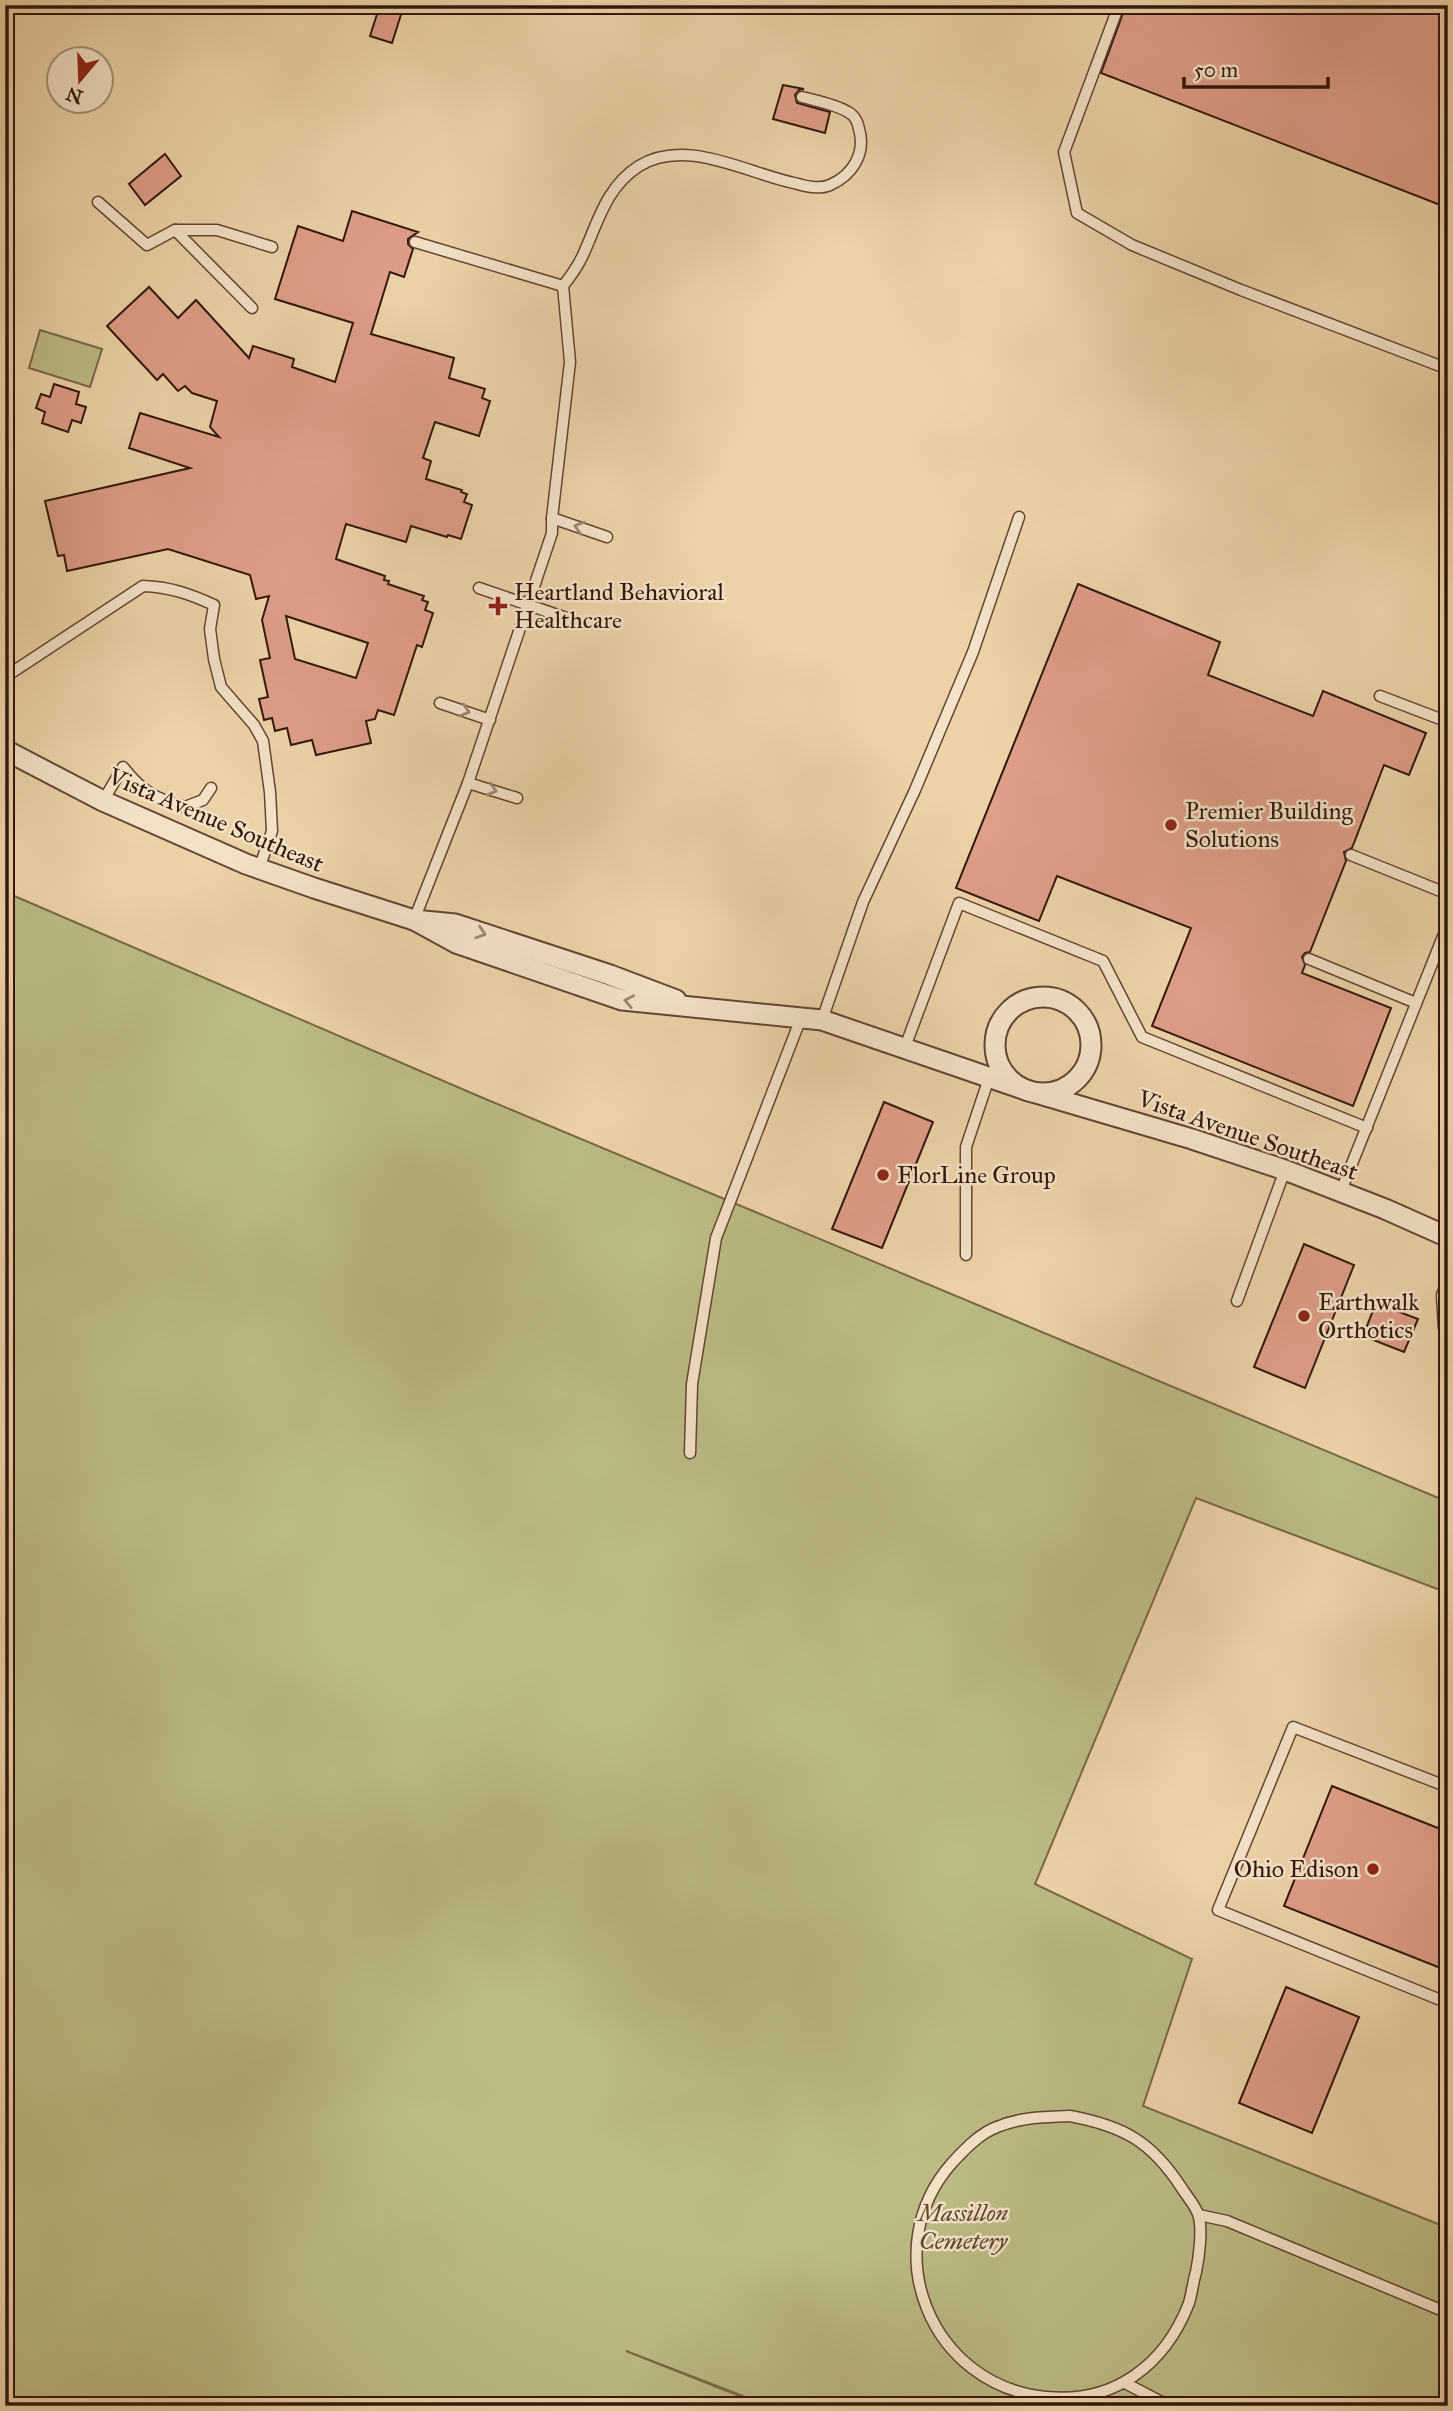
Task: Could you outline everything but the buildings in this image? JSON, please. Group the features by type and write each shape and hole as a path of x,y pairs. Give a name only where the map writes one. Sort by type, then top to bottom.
{"street":[{"name":"Vista Avenue Southeast","path":"5,750 103,801 259,869 414,920 455,924 697,1007 822,1020 1029,1091 1192,1139 1285,1170 1448,1237"},
{"name":"Vista Avenue Southeast","path":"1037,998 1053,998 1068,1004 1084,1020 1091,1042 1090,1058 1084,1072 1060,1091 1044,1094 1029,1091 1014,1084 1003,1072 996,1058 995,1041 999,1026 1014,1007 1021,1002 1037,998"}],"lane":[{"path":"1119,5 1064,152 1077,213 1132,245 1448,369"},
{"path":"414,920 468,783 552,533 570,362 564,286 584,253 607,200 639,166 664,157 692,156 812,187 829,185 844,174 855,165 862,150 858,123 849,112 802,97"},
{"path":"98,202 147,245 175,230 217,230 272,247"},
{"path":"175,230 252,308"},
{"path":"415,242 564,286"},
{"path":"822,1020 863,902 915,790 973,652 1019,517"},
{"path":"552,518 607,537"},
{"path":"5,677 143,586 190,593 214,605 210,629 221,687 254,725 263,741 272,831 259,869"},
{"path":"479,588 578,622"},
{"path":"1380,695 1448,722"},
{"path":"440,703 490,720"},
{"path":"103,801 123,767 139,787 150,795 185,807 202,800 211,788"},
{"path":"468,783 517,798"},
{"path":"1351,855 1448,894"},
{"path":"905,1047 959,903 1103,961 1142,1037 1367,1128"},
{"path":"1341,1191 1448,924"},
{"path":"1309,959 1416,1003"},
{"path":"690,1453 692,1384 716,1238 800,1018"},
{"path":"966,1255 966,1147 989,1078"},
{"path":"1237,1301 1285,1170"},
{"path":"1448,1280 1442,1295 1444,1328 1448,1331"},
{"path":"1448,1787 1293,1727 1218,1910 1448,2003"},
{"path":"1070,2116 1104,2122 1139,2141 1165,2163 1199,2215 1199,2257 1189,2302 1172,2335 1152,2364 1125,2383 1085,2397 1047,2398 1012,2391 979,2374 950,2350 931,2319 918,2284 916,2248 923,2210 940,2177 964,2149 994,2127 1031,2117 1070,2116"},
{"path":"1199,2215 1227,2221 1448,2313"},
{"path":"1125,2383 1169,2406"},
{"path":"1444,2406 1448,2399"}],"green space":[{"path":"40,330 102,349 90,387 29,368"},
{"name":"Massillon Cemetery","path":"5,892 476,1095 1448,1502 1448,1593 1196,1498 1035,1884 1192,1959 1143,2106 1448,2228 1448,2406 769,2406 626,2351 765,2406 5,2406"}],"place":[{"name":"Heartland Behavioral Healthcare","path":"498,606"},
{"name":"Premier Building Solutions","path":"1171,825"},
{"name":"FlorLine Group","path":"883,1175"},
{"name":"Earthwalk Orthotics","path":"1304,1316"},
{"name":"Ohio Edison","path":"1373,1869"}]}
